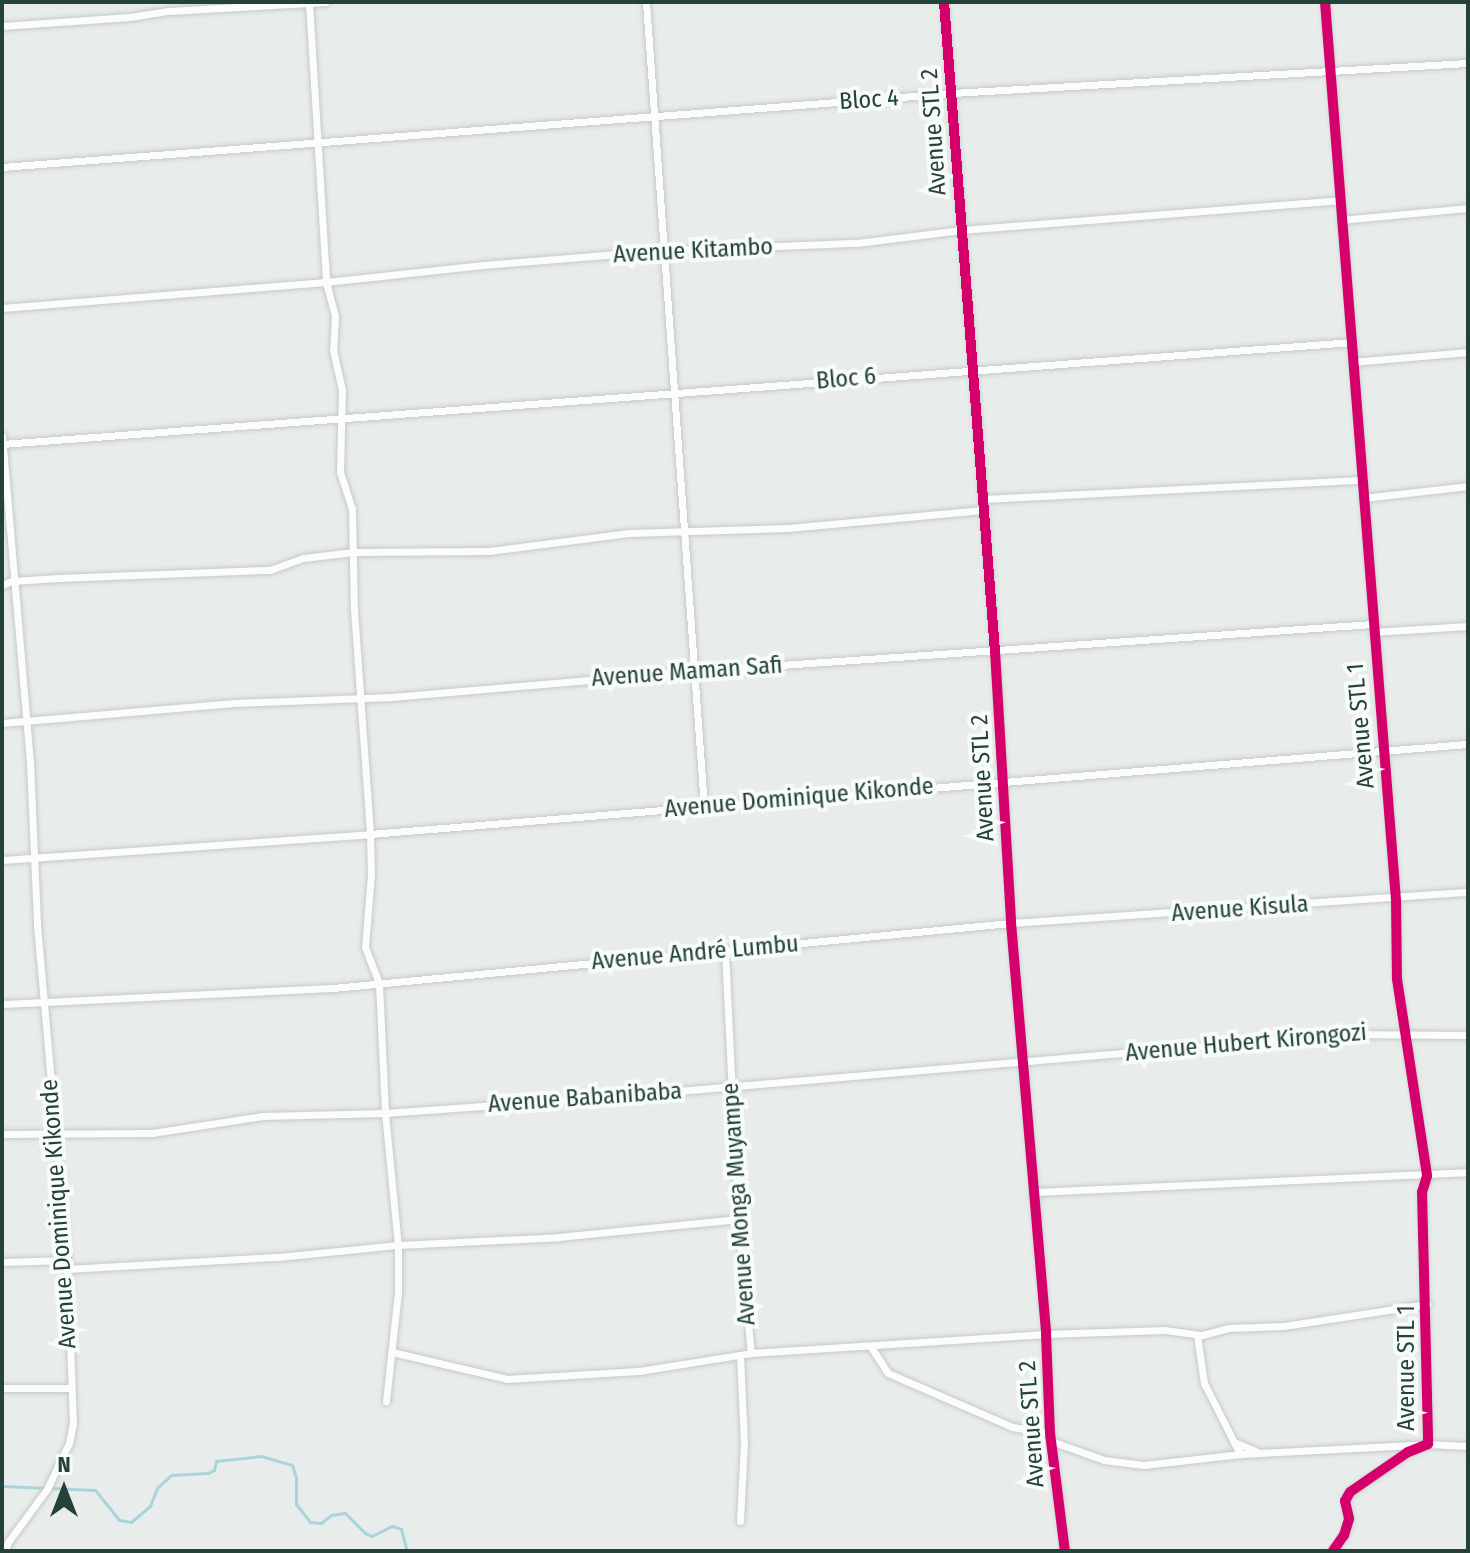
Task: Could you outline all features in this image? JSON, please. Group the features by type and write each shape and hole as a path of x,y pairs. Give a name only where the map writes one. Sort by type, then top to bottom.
{"street":[{"path":"2,26 67,23 169,11 326,2"},
{"path":"646,2 704,807"},
{"name":"Avenue STL 2","path":"944,2 995,651 1011,923 1046,1334 1050,1437 1065,1551"},
{"name":"Avenue STL 1","path":"1325,2 1396,900 1394,930 1402,1033 1427,1176 1422,1192 1428,1444"},
{"path":"309,3 326,282 335,316 333,350 342,390 340,472 352,508 359,698 370,834 371,874 365,947 379,984 385,1113 398,1245 386,1401"},
{"name":"Bloc 4","path":"2,167 952,93 1330,74 1468,63"},
{"name":"Avenue Kitambo","path":"2,308 326,282 483,265 662,251 857,243 961,230 1340,200"},
{"path":"1341,220 1468,208"},
{"name":"Bloc 6","path":"2,444 1351,342"},
{"path":"1352,362 1468,352"},
{"name":"Avenue Dominique Kikonde","path":"2,436 67,1265 73,1423 69,1443 47,1489 8,1542 5,1551"},
{"path":"983,499 1361,480"},
{"path":"1363,498 1468,486"},
{"path":"2,585 12,581 270,570 303,558 354,552 489,551 629,533 788,528 983,510"},
{"name":"Avenue Maman Safi","path":"2,723 234,703 359,698 995,651 1373,628 1468,626"},
{"name":"Avenue Dominique Kikonde","path":"2,860 370,834 1468,744"},
{"name":"Avenue Kisula","path":"1011,923 1396,900 1468,892"},
{"name":"Avenue André Lumbu","path":"2,1004 253,994 379,984 1011,923"},
{"name":"Avenue Monga Muyampe","path":"725,951 738,1219 751,1353 1046,1334 1165,1330 1197,1335 1328,1320 1427,1304"},
{"name":"Avenue Hubert Kirongozi","path":"1023,1061 1345,1034 1468,1035"},
{"name":"Avenue Babanibaba","path":"2,1134 152,1133 263,1116 385,1113 1023,1061"},
{"path":"1033,1192 1468,1172"},
{"path":"2,1262 67,1265 279,1257 398,1245 559,1237 738,1219"},
{"path":"1197,1335 1204,1383 1240,1454"},
{"path":"871,1347 888,1373 1012,1427 1050,1437 1123,1464 1428,1444 1468,1446"},
{"path":"392,1352 507,1379 639,1371 751,1353"},
{"path":"740,1356 744,1443 740,1521"},
{"path":"2,1388 70,1388"},
{"path":"1234,1442 1261,1453"},
{"path":"1333,1551 1344,1535 1349,1519 1345,1501 1350,1492 1408,1452 1428,1444"}],"waterway":[{"path":"2,1486 95,1490 119,1520 131,1522 150,1506 157,1488 171,1475 208,1473 214,1470 216,1461 261,1456 292,1465 296,1477 296,1504 310,1522 321,1523 331,1515 345,1513 372,1536 392,1526 401,1529 407,1551"}],"cycle path":[{"path":"944,2 995,651 1011,923 1046,1334 1050,1433 1065,1551"},
{"path":"1325,2 1396,900 1397,979 1427,1176 1422,1192 1428,1444 1408,1452 1350,1492 1345,1501 1349,1519 1344,1535 1333,1551"}]}
